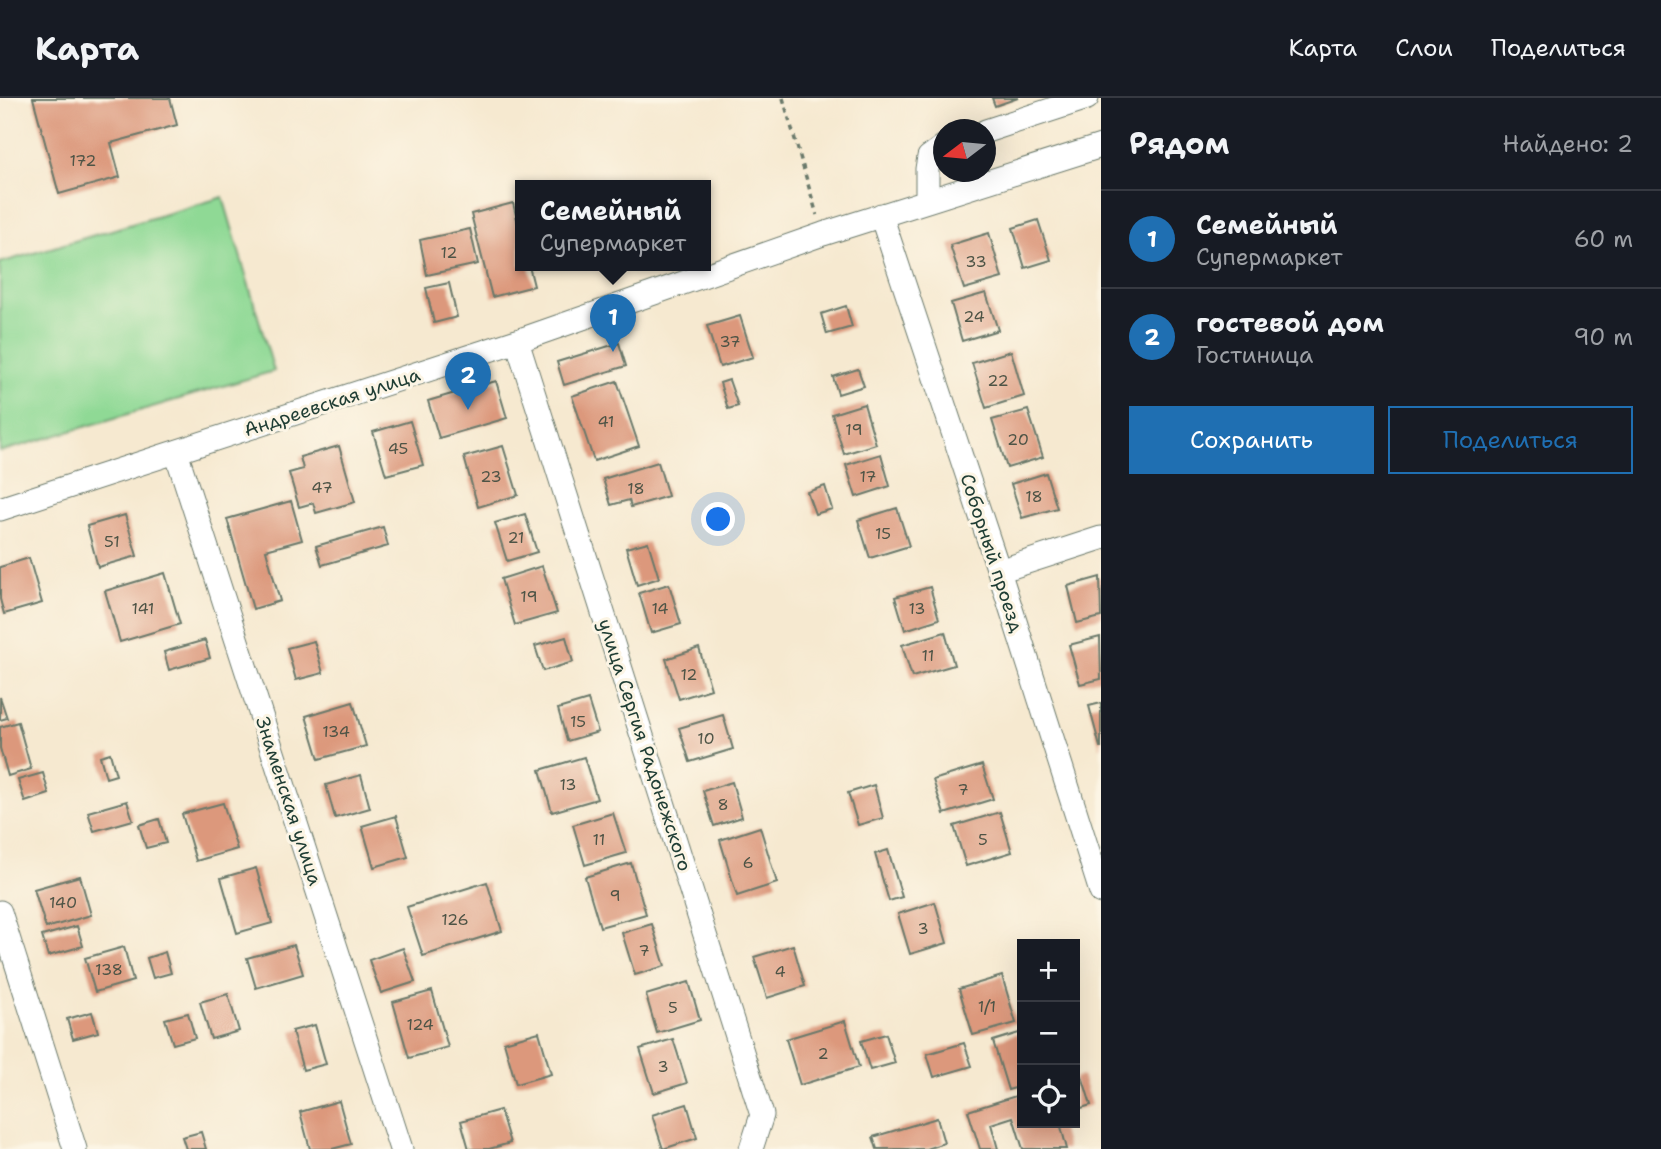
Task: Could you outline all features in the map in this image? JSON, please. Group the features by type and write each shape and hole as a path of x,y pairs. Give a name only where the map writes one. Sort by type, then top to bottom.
{"street":[{"path":"996,127 1087,98"},
{"name":"Андреевская улица","path":"0,509 517,341 823,234 1101,146"},
{"path":"927,201 927,169 929,157 933,154"},
{"name":"Соборный проезд","path":"881,215 999,571 1101,892"},
{"name":"улица Сергия Радонежского","path":"517,341 762,1115 751,1149"},
{"name":"Знаменская улица","path":"176,452 401,1149"},
{"path":"999,571 1101,538"},
{"path":"0,912 75,1149"}],"path":[{"path":"783,98 823,234"}],"green space":[{"path":"223,197 274,371 0,452 0,263"}],"building":[{"path":"33,98 170,98 177,125 111,143 120,177 59,194"},
{"path":"992,98 1018,98 995,106"},
{"path":"513,203 515,271 530,271 534,286 492,297 471,214"},
{"path":"1038,220 1051,260 1025,268 1013,228"},
{"path":"470,229 478,264 427,275 420,240"},
{"path":"989,233 1002,278 964,289 950,245"},
{"path":"449,283 457,317 434,323 426,288"},
{"path":"986,293 998,330 962,341 951,303"},
{"path":"846,306 852,327 827,334 821,314"},
{"path":"740,316 753,357 720,367 707,326"},
{"path":"619,343 626,366 564,385 557,362"},
{"path":"1011,351 1024,396 986,408 972,363"},
{"path":"858,369 864,386 838,394 833,377"},
{"path":"729,380 738,406 728,409 720,383"},
{"path":"496,381 507,418 439,438 428,401"},
{"path":"617,381 639,446 594,461 572,396"},
{"path":"864,404 876,444 844,454 832,414"},
{"path":"1028,410 1043,457 1007,468 992,420"},
{"path":"410,421 423,465 386,475 373,432"},
{"path":"339,446 355,502 316,513 313,503 299,507 289,473 303,469 300,457"},
{"path":"503,446 518,495 478,507 464,457"},
{"path":"881,454 890,486 856,497 846,465"},
{"path":"658,462 668,496 631,507 629,500 611,505 603,479"},
{"path":"1046,473 1057,508 1022,518 1011,484"},
{"path":"825,486 832,509 815,514 807,492"},
{"path":"291,501 302,540 266,550 280,601 253,609 227,519"},
{"path":"897,508 909,546 870,558 858,520"},
{"path":"525,514 537,552 507,561 495,523"},
{"path":"125,515 137,556 98,567 87,526"},
{"path":"383,527 388,546 322,565 316,546"},
{"path":"648,542 659,578 637,585 626,548"},
{"path":"29,558 42,603 4,614 0,599 0,567"},
{"path":"542,566 557,613 515,625 501,579"},
{"path":"165,573 180,624 120,642 105,591"},
{"path":"1100,577 1101,617 1077,623 1068,586"},
{"path":"669,584 681,624 651,633 639,593"},
{"path":"930,587 939,619 905,630 895,597"},
{"path":"945,632 954,665 912,677 902,645"},
{"path":"566,637 573,662 543,671 535,646"},
{"path":"1100,637 1101,679 1080,684 1069,645"},
{"path":"205,640 210,658 169,670 164,652"},
{"path":"314,641 323,673 296,680 287,648"},
{"path":"699,648 711,689 679,699 666,659"},
{"path":"0,697 7,718 0,720"},
{"path":"588,700 598,732 567,741 558,709"},
{"path":"353,702 366,746 319,759 306,716"},
{"path":"1101,703 1101,747 1100,747 1089,706"},
{"path":"723,715 733,749 690,762 679,728"},
{"path":"18,722 31,769 8,776 0,748 0,727"},
{"path":"110,753 116,775 106,778 100,756"},
{"path":"584,757 597,799 552,812 540,770"},
{"path":"982,765 993,799 944,814 933,780"},
{"path":"43,773 49,794 25,802 18,780"},
{"path":"361,775 370,808 335,818 326,785"},
{"path":"732,782 742,817 714,826 703,791"},
{"path":"874,785 883,818 858,825 848,793"},
{"path":"127,801 133,820 94,831 88,812"},
{"path":"223,803 237,849 196,861 182,814"},
{"path":"1000,812 1012,852 966,866 954,826"},
{"path":"613,813 626,853 585,865 573,825"},
{"path":"396,816 408,857 374,867 362,826"},
{"path":"159,819 166,843 146,848 139,825"},
{"path":"760,827 777,883 737,896 720,840"},
{"path":"888,850 902,897 889,901 875,854"},
{"path":"631,863 646,914 600,927 585,877"},
{"path":"256,868 272,923 237,933 221,878"},
{"path":"80,876 91,915 46,928 34,889"},
{"path":"487,882 502,931 423,956 407,907"},
{"path":"935,902 947,943 910,954 898,914"},
{"path":"652,924 665,966 635,975 622,933"},
{"path":"77,926 83,946 48,956 42,936"},
{"path":"294,945 303,974 256,988 247,958"},
{"path":"793,945 805,986 767,998 754,957"},
{"path":"124,947 133,981 95,992 85,958"},
{"path":"403,948 415,982 381,993 369,960"},
{"path":"165,952 171,973 153,978 147,958"},
{"path":"1002,976 1016,1023 973,1035 959,989"},
{"path":"689,982 700,1020 657,1033 646,995"},
{"path":"432,991 448,1047 409,1058 393,1002"},
{"path":"228,994 239,1031 211,1039 200,1002"},
{"path":"92,1012 98,1032 73,1039 67,1019"},
{"path":"188,1013 195,1038 173,1044 165,1019"},
{"path":"845,1021 859,1067 800,1085 786,1039"},
{"path":"315,1025 326,1064 303,1070 292,1031"},
{"path":"539,1032 551,1074 516,1084 504,1042"},
{"path":"886,1034 895,1063 870,1070 861,1041"},
{"path":"1017,1034 1017,1087 1008,1090 993,1041"},
{"path":"673,1039 687,1083 654,1093 640,1049"},
{"path":"964,1043 972,1066 934,1077 927,1054"},
{"path":"1080,1077 1091,1105 1080,1108"},
{"path":"1017,1096 1017,1128 1061,1128 1067,1149 1023,1149 1013,1117 991,1124 998,1149 980,1149 968,1111"},
{"path":"339,1101 351,1144 332,1149 310,1149 300,1112"},
{"path":"687,1104 697,1138 663,1149 652,1115"},
{"path":"500,1110 510,1143 489,1149 469,1149 461,1121"},
{"path":"937,1118 944,1143 926,1149 877,1149 873,1137"},
{"path":"201,1132 206,1149 186,1149 182,1137"}],"place":[{"name":"Семейный","path":"613,352"},
{"name":"гостевой дом","path":"468,410"}]}
